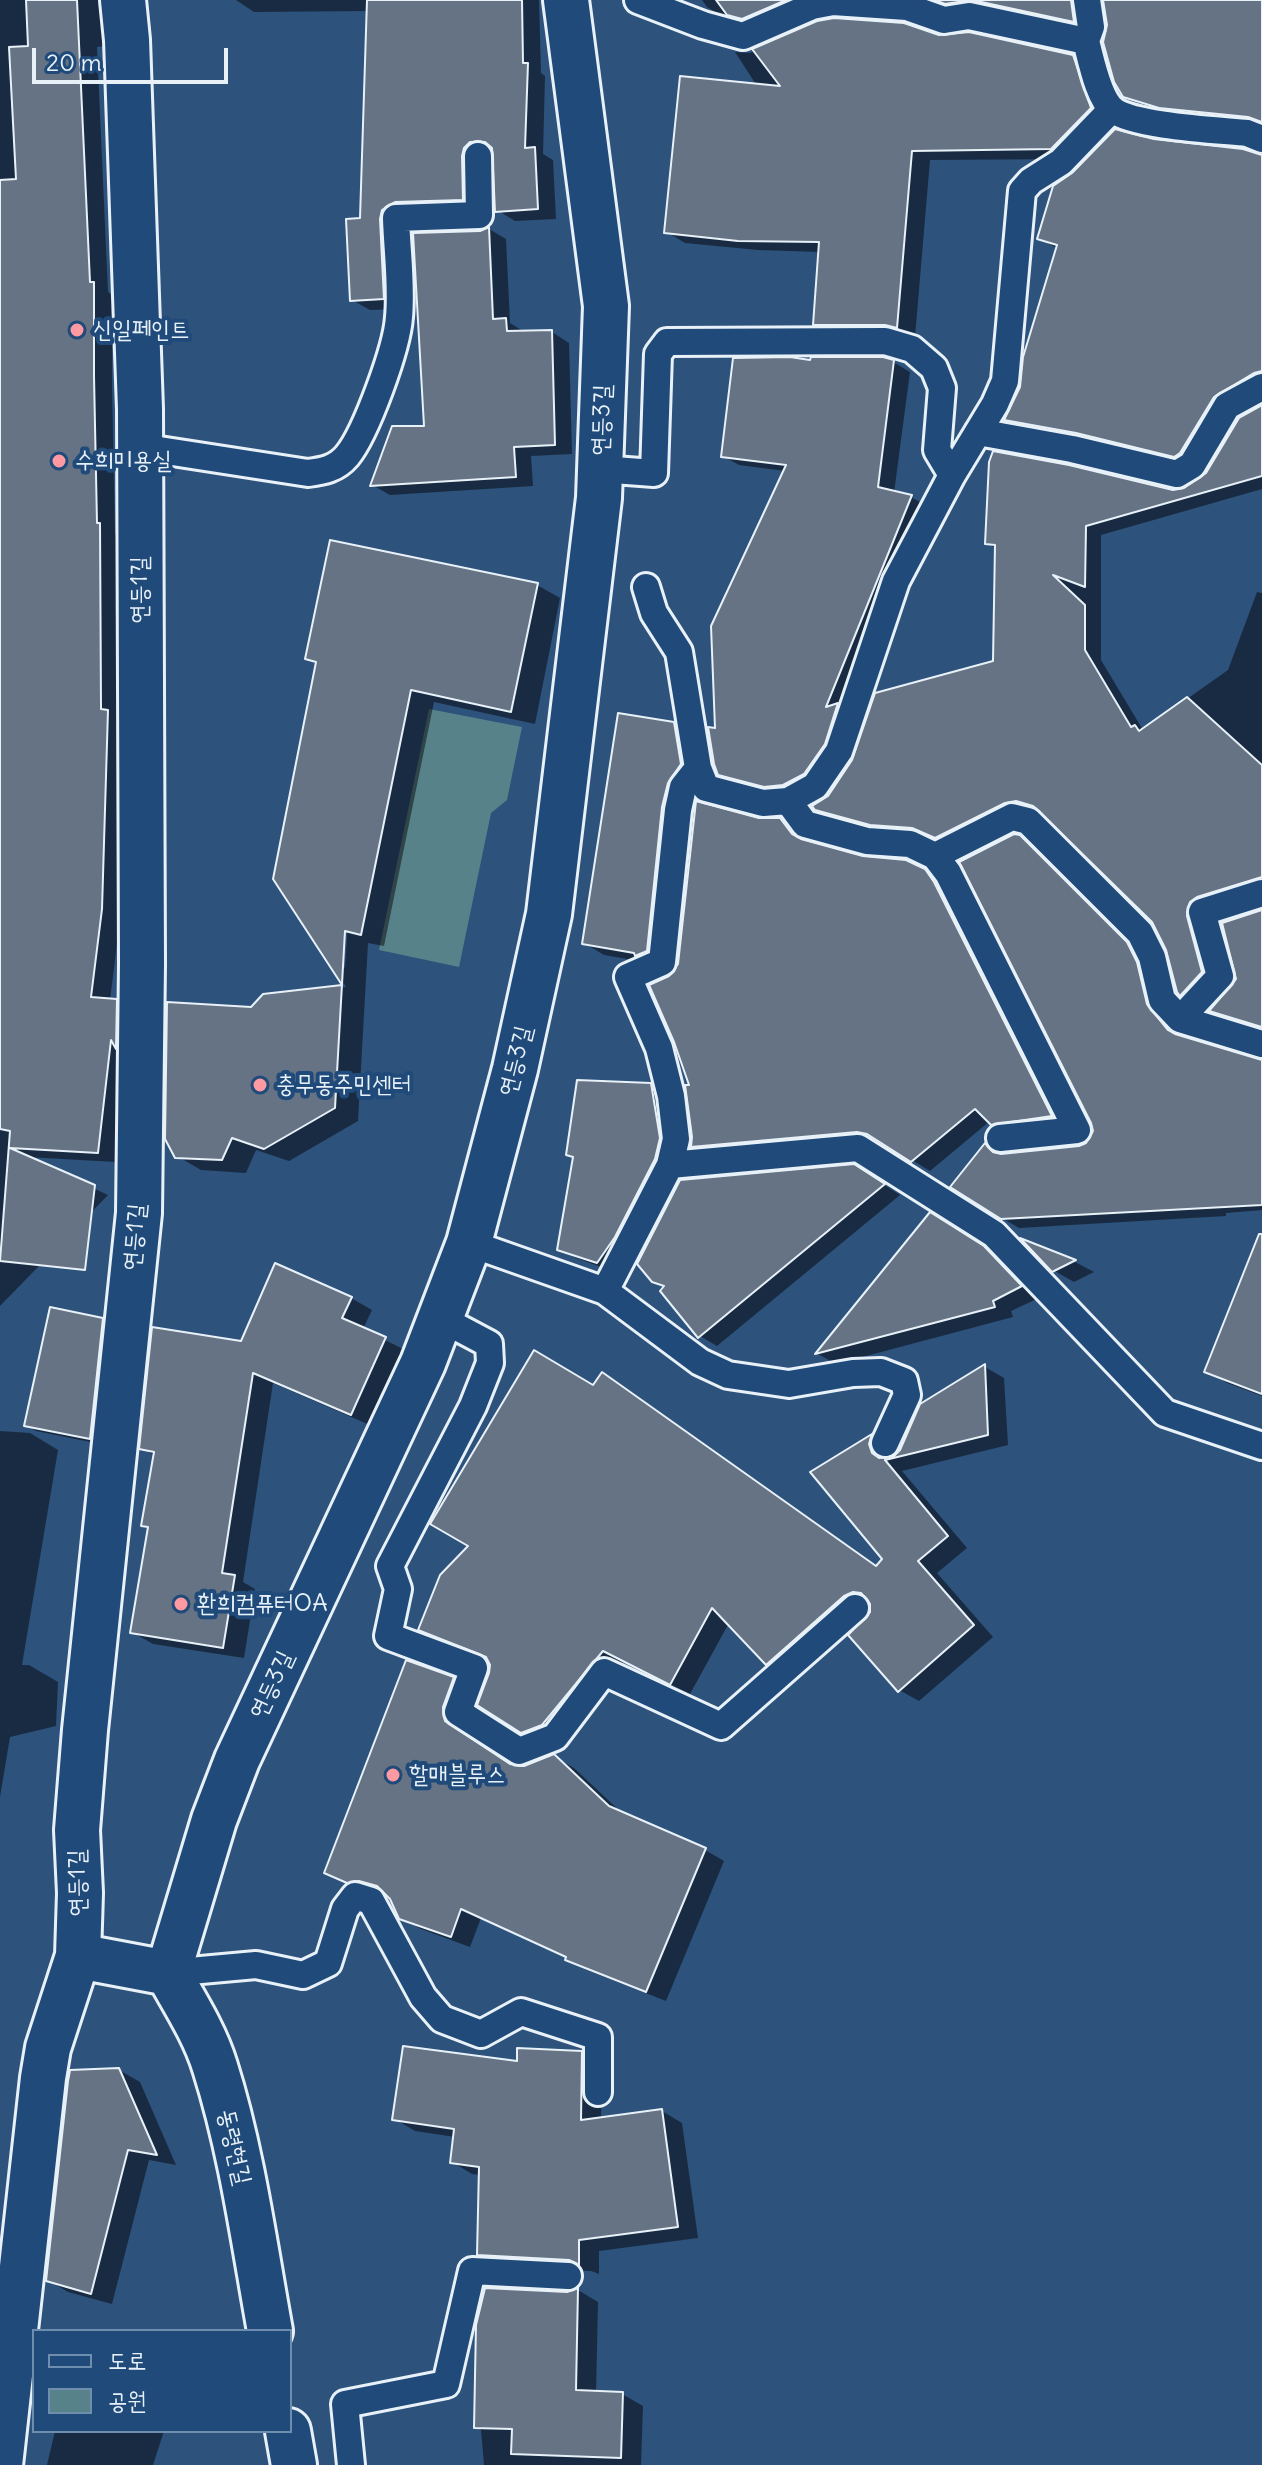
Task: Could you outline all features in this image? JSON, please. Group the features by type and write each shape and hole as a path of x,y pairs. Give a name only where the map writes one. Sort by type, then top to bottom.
{"street":[{"name":"연등1길","path":"0,2465 43,2078 48,2048 78,1956 80,1893 77,1830 85,1730 139,1213 142,964 140,447 128,56 123,0"},
{"name":"연등3길","path":"168,1973 214,1820 237,1760 423,1363 469,1243 515,1069 549,914 599,498 606,306 566,0"},
{"path":"78,1956 168,1973"},
{"name":"동령현길","path":"168,1973 193,2016 214,2065 244,2184 270,2329"},
{"path":"288,2433 294,2465"}],"lane":[{"path":"638,0 703,25 743,36 812,6 833,2 907,7 944,20 969,16 1086,41"},
{"path":"1087,0 1091,27 1086,41 1099,87 1112,109 1136,120 1247,133 1262,139"},
{"path":"646,587 654,613 679,652 698,768 706,788 763,803 788,801 815,786 839,751 896,581 1005,381 1022,191 1031,181 1061,162 1112,109"},
{"path":"140,447 308,473 329,470 346,457 365,425 394,344 399,317 396,218 479,215 478,156"},
{"path":"600,469 654,473 658,354 667,342 885,341 912,349 934,368 942,388 937,450 952,475"},
{"path":"978,432 1072,449 1177,474 1192,465 1227,406 1262,387"},
{"path":"605,1291 670,1165 676,1139 671,1096 659,1048 628,977 662,962 678,810 683,787 698,768"},
{"path":"788,801 805,824 867,841 910,844 935,856 948,873 1077,1130 1000,1138"},
{"path":"935,856 1012,817 1028,821 1140,933 1152,957 1162,1000 1180,1019 1262,1044"},
{"path":"1180,1019 1220,976 1202,912 1262,893"},
{"path":"670,1165 858,1148 994,1234 1165,1413 1262,1446"},
{"path":"469,1243 605,1291 700,1362 728,1375 789,1384 853,1373 881,1372 904,1381 907,1395 885,1443"},
{"path":"440,1318 489,1344 490,1363 473,1406 390,1566 398,1589 388,1636 474,1668 458,1712 519,1751 555,1737 604,1672 721,1726 855,1608"},
{"path":"168,1973 256,1965 303,1975 328,1963 345,1909 355,1896 371,1901 423,1997 442,2019 481,2034 521,2012 598,2037 598,2092"},
{"path":"351,2465 345,2404 446,2384 472,2271 568,2276"}],"green space":[{"path":"429,709 522,727 507,800 491,813 459,967 379,950"}],"building":[{"path":"26,0 77,0 90,282 94,282 101,709 108,710 102,909 91,997 117,999 116,1049 111,1040 98,1153 10,1148 95,1185 85,1270 0,1261 10,1131 0,1129 0,180 16,179 9,47 28,46"},
{"path":"367,0 522,0 523,63 528,63 525,148 535,147 538,209 495,212 492,148 485,142 470,142 462,156 463,200 395,202 382,210 384,299 350,301 346,219 360,218"},
{"path":"716,0 786,0 742,19 727,15"},
{"path":"935,0 972,0 945,4"},
{"path":"972,0 1071,0 1074,22"},
{"path":"1103,0 1262,0 1262,122 1248,117 1159,108 1123,97 1114,82 1103,42 1107,25"},
{"path":"834,18 904,23 939,35 969,32 1073,55 1091,108 1051,149 912,151 897,328 885,325 813,325 819,242 738,241 664,233 680,76 780,86 752,49 817,21"},
{"path":"1115,129 1154,139 1243,149 1262,155 1262,371 1214,397 1180,453 1174,457 1076,433 1004,420 1020,387 1023,357 1057,245 1037,239 1053,186 1072,173"},
{"path":"489,227 493,319 506,318 507,331 552,330 555,445 514,447 516,477 370,486 392,426 424,426 413,233 480,231"},
{"path":"790,357 810,360 811,357 883,357 894,360 878,487 912,495 826,707 838,703 825,744 804,774 783,785 764,787 718,775 714,764 708,727 715,728 711,626 786,465 721,457 733,358"},
{"path":"1262,405 1262,476 1086,526 1085,587 1053,575 1085,605 1085,650 1131,727 1135,725 1139,731 1187,697 1262,765 1262,877 1197,897 1190,902 1187,916 1202,972 1180,996 1166,950 1152,922 1033,806 1016,801 1005,803 935,838 912,828 870,825 815,810 812,806 828,796 852,760 875,693 993,661 995,545 985,544 989,462 993,451 1069,465 1173,490 1184,488 1206,473 1239,418"},
{"path":"330,540 538,583 511,712 411,690 361,935 345,931 342,985 273,879 316,662 305,659"},
{"path":"618,713 674,722 681,764 668,783 662,807 647,951 635,956 634,953 582,944"},
{"path":"696,801 759,818 780,818 792,834 801,839 863,856 906,860 925,869 1052,1116 991,1125 975,1109 911,1162 867,1134 857,1132 691,1147 685,1085 689,1085 649,985 669,976 678,964"},
{"path":"1014,834 1020,835 1127,942 1137,962 1147,1004 1168,1030 1262,1060 1262,1205 1001,1219 950,1187 985,1143 993,1152 1001,1154 1079,1146 1086,1143 1093,1131 959,862"},
{"path":"1262,910 1262,1027 1209,1011 1236,979 1222,923"},
{"name":"충무동주민센터","path":"342,985 335,1108 264,1149 232,1138 222,1160 175,1158 165,1139 167,1002 251,1007 263,994"},
{"path":"577,1080 651,1083 660,1138 655,1159 615,1237 597,1263 557,1250 573,1157 566,1155"},
{"path":"854,1164 885,1184 698,1338 660,1291 664,1286 652,1282 637,1264 680,1180"},
{"path":"930,1212 984,1246 1022,1286 993,1301 995,1307 815,1354"},
{"path":"1259,1234 1262,1234 1262,1394 1204,1372"},
{"path":"1020,1238 1076,1260 1052,1272"},
{"path":"275,1263 352,1297 342,1318 386,1337 351,1415 253,1373 222,1573 235,1575 223,1648 130,1633 148,1527 141,1526 154,1452 139,1449 152,1327 241,1341"},
{"path":"50,1307 103,1318 90,1439 24,1426"},
{"path":"534,1350 593,1385 602,1372 876,1566 882,1559 810,1472 872,1434 869,1444 872,1453 879,1458 894,1456 900,1450 920,1404 985,1364 988,1435 885,1460 948,1536 918,1561 974,1625 898,1692 848,1635 870,1612 870,1604 861,1593 844,1596 766,1665 712,1608 670,1685 603,1651 542,1725 521,1733 477,1705 489,1673 490,1665 486,1657 418,1630 440,1575 468,1546 430,1524"},
{"path":"406,1660 454,1677 443,1707 445,1721 510,1764 524,1766 554,1754 609,1806 706,1848 646,1992 565,1960 566,1957 461,1909 451,1937 399,1919 390,1899 377,1886 359,1881 347,1883 324,1873"},
{"path":"403,2046 517,2061 517,2048 582,2051 581,2120 662,2109 678,2227 579,2240 579,2265 569,2260 477,2255 479,2167 450,2163 454,2129 392,2120"},
{"path":"119,2068 157,2155 128,2150 91,2294 46,2281 68,2081 70,2070"},
{"path":"485,2288 567,2292 578,2288 576,2390 623,2392 621,2458 511,2454 512,2429 474,2428 476,2325"}],"place":[{"name":"신일페인트","path":"77,330"},
{"name":"수희미용실","path":"59,461"},
{"name":"충무동주민센터","path":"260,1085"},
{"name":"환희컴퓨터OA","path":"181,1604"},
{"name":"할매블루스","path":"393,1775"}]}
